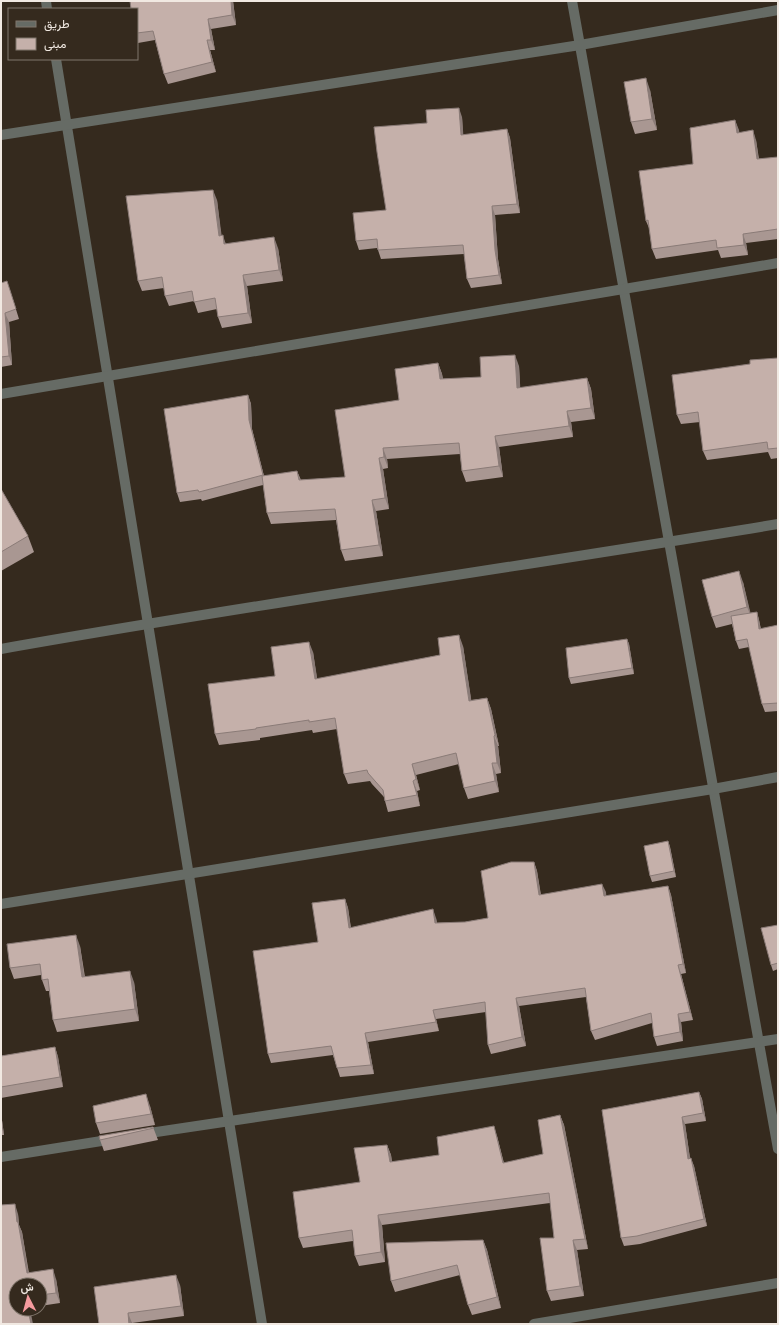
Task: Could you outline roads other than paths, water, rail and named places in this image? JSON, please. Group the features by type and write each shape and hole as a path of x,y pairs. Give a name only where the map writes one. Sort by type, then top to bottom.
{"street":[{"path":"572,1 778,1149"},
{"path":"1,135 580,46 778,10"},
{"path":"56,60 262,1324"},
{"path":"1,394 778,263"},
{"path":"1,649 148,623 778,524"},
{"path":"1,904 713,789 778,777"},
{"path":"1,1157 229,1120 778,1039"},
{"path":"534,1324 778,1283"}]}
